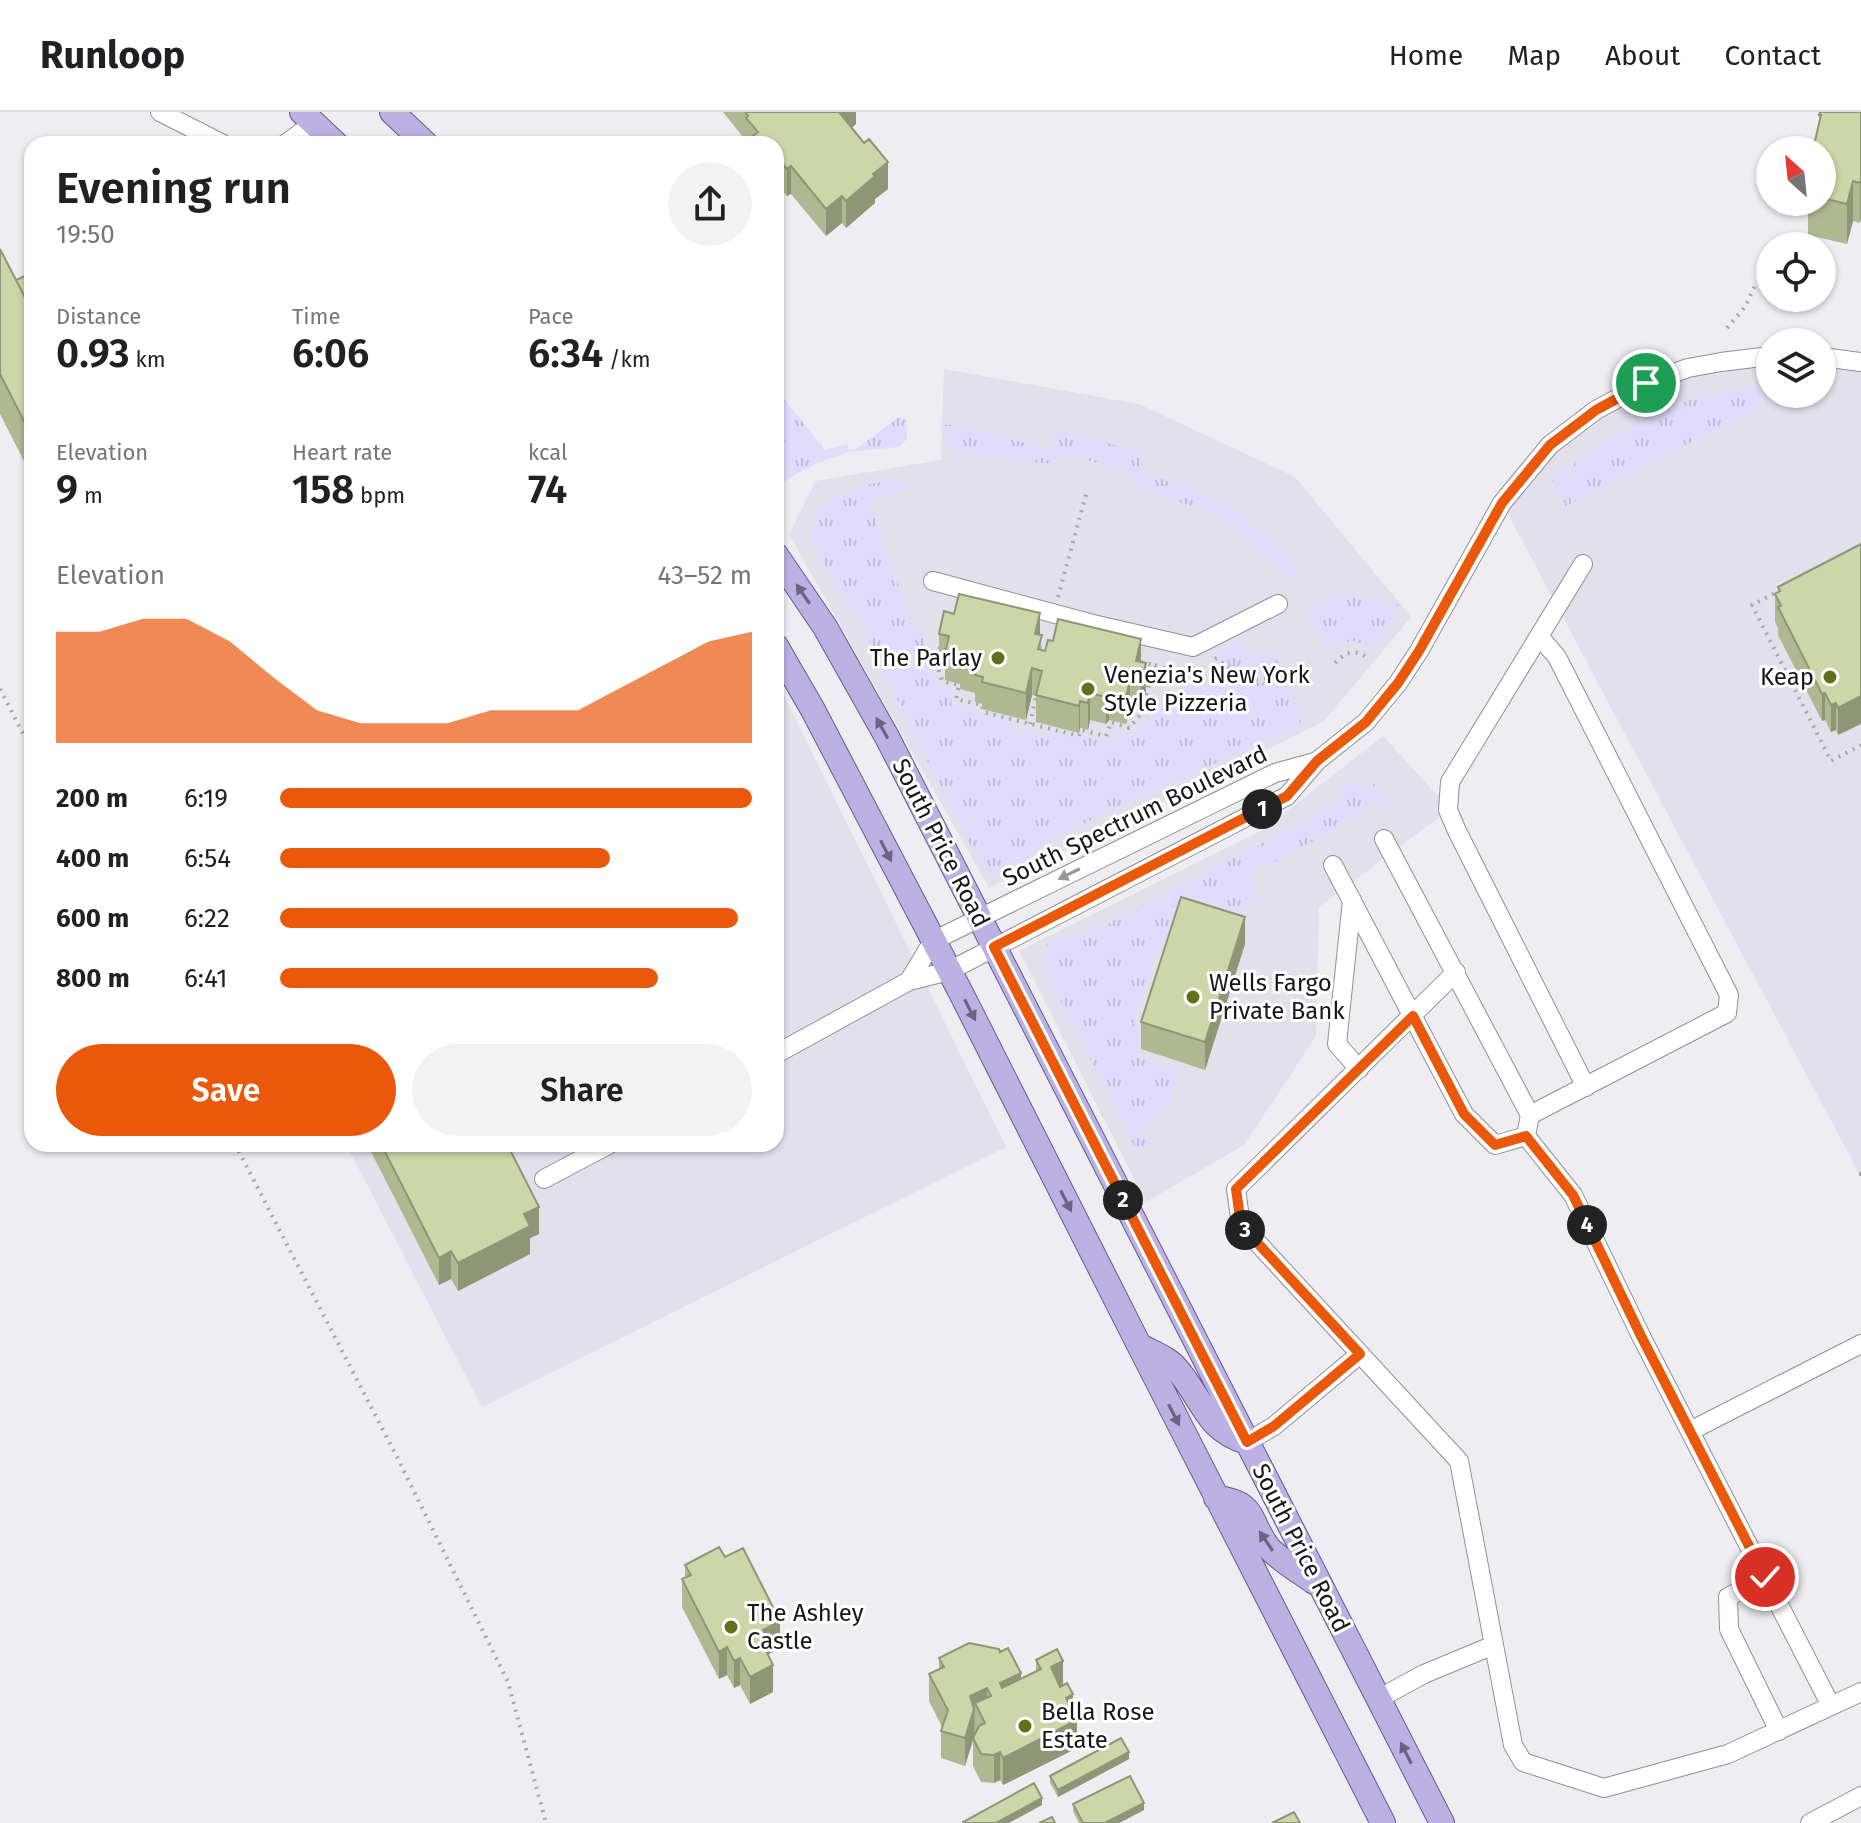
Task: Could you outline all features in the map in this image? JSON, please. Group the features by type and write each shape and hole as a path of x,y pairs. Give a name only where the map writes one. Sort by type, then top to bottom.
{"main road":[{"path":"392,112 418,136"},
{"path":"308,118 327,136"},
{"name":"South Price Road","path":"784,567 825,627 887,737 1442,1823"},
{"path":"784,660 949,971 1383,1823"},
{"path":"1139,1345 1174,1365 1217,1428 1247,1442"},
{"path":"1216,1498 1238,1502 1248,1510 1269,1548 1319,1586"}],"street":[{"path":"160,112 207,136"},
{"path":"292,136 308,118"},
{"name":"South Spectrum Boulevard","path":"784,1050 909,981 949,971 1287,796 1317,761 1366,722 1398,683 1502,503 1550,445 1596,410 1646,383 1688,368 1756,358"},
{"path":"1836,359 1861,362"},
{"path":"1583,564 1450,782 1448,810 1586,1087"},
{"path":"933,581 1193,647 1278,604"},
{"path":"1530,1115 1727,1013 1729,995 1557,657 1539,636"},
{"name":"South Spectrum Boulevard","path":"933,941 1275,773 1317,761"},
{"path":"1384,839 1530,1115 1526,1136 1573,1195 1634,1322 1831,1706"},
{"path":"1333,865 1464,1114 1495,1145 1526,1136"},
{"path":"1352,900 1337,1044 1359,1069"},
{"path":"909,981 933,941"},
{"path":"1456,972 1236,1189 1241,1225 1459,1461 1513,1745 1523,1762 1604,1788 1728,1754 1861,1692"},
{"path":"544,1179 595,1152"},
{"path":"1690,1431 1861,1344"},
{"path":"1247,1442 1274,1426 1360,1354"},
{"path":"1765,1577 1728,1597 1729,1629 1779,1731"},
{"path":"1378,1699 1424,1674 1494,1645"},
{"path":"1810,1823 1861,1796"}],"path":[{"path":"1727,328 1745,307 1755,286"},
{"path":"1054,613 1087,491"},
{"path":"1793,584 1752,605 1831,761 1861,745"},
{"path":"942,640 936,662 942,681 959,685 956,699 982,705 983,712 1079,736 1081,730 1106,736 1111,722 1129,728 1142,713 1154,665"},
{"path":"1335,663 1352,652 1369,659"},
{"path":"1139,662 1183,673 1217,658 1244,679 1264,680 1284,674"},
{"path":"1030,724 1038,687"},
{"path":"0,689 24,736"},
{"path":"239,1152 398,1459 508,1682 546,1823"}],"shaded area":[{"path":"1836,361 1861,362 1861,1177 1502,503 1550,445 1646,383 1756,364 1756,408 1836,408"},
{"path":"944,369 1139,404 1295,477 1411,617 1323,722 989,888 789,534 816,481 941,460"},
{"path":"784,695 1006,1147 482,1407 350,1152 784,1152"},
{"path":"1383,736 1450,809 1319,907 1316,1036 1244,1145 1146,1202 1019,951 1263,830"}],"green space":[{"path":"1756,386 1758,408 1566,506 1550,477 1567,470 1593,449 1650,415 1695,398"},
{"path":"784,399 825,450 847,444 849,450 856,449 899,417 906,419 907,439 899,447 849,452 817,463 784,481"},
{"path":"945,425 1051,449 1055,433 1059,431 1142,452 1140,472 1185,487 1234,509 1301,573 1287,579 1265,554 1226,522 1135,486 1126,470 1064,455 1049,464 954,451 946,447 941,427"},
{"path":"898,480 907,485 910,492 903,489 869,502 912,624 918,625 939,685 955,689 951,703 980,709 980,713 1006,720 1005,728 1049,737 1050,732 1079,739 1081,735 1108,742 1112,730 1130,734 1191,678 1204,690 1224,670 1252,682 1282,677 1301,711 1300,726 1110,810 1035,849 1026,865 1003,875 995,875 982,868 858,618 810,541 816,510 855,489"},
{"path":"1338,592 1400,605 1375,646 1351,641 1329,649 1308,609 1316,600 1319,604"},
{"path":"1236,640 1252,654 1273,652 1284,671 1255,676 1229,666 1216,650"},
{"path":"1349,782 1370,788 1374,784 1390,805 1371,802 1324,835 1269,865 1255,864 1254,880 1250,880 1256,897 1223,929 1165,945 1162,952 1156,951 1133,1024 1138,1026 1136,1032 1142,1033 1134,1057 1181,1071 1167,1105 1141,1132 1153,1147 1135,1147 1045,970 1042,963 1047,944 1061,936 1080,938 1315,816 1341,798"}],"building":[{"path":"745,112 839,112 864,143 869,139 888,162 846,201 842,196 826,209 791,166 787,169 784,166 784,136 753,136 758,132 746,118"},
{"path":"1820,112 1861,112 1861,179 1860,183 1853,181 1847,204 1836,201 1836,136 1816,136"},
{"path":"0,249 24,296 24,421 0,374"},
{"path":"24,276 24,296 16,280"},
{"name":"Keap","path":"1861,544 1861,696 1838,708 1836,703 1831,705 1825,693 1822,694 1778,607 1781,606 1775,594 1780,591 1778,587"},
{"path":"959,594 1040,613 1035,634 1042,635 1038,649 1045,651 1048,640 1053,641 1058,619 1141,639 1136,661 1146,663 1141,682 1130,680 1126,697 1090,693 1088,703 1080,701 1079,706 1036,695 1042,671 1032,668 1026,693 982,682 983,677 975,675 977,666 960,662 961,657 945,653 949,636 939,634 944,611 954,614"},
{"name":"Wells Fargo Private Bank","path":"1181,897 1245,917 1205,1042 1141,1022"},
{"path":"385,1152 511,1152 539,1207 524,1214 530,1226 458,1263 451,1251 439,1258"},
{"name":"The Ashley Castle","path":"719,1547 725,1557 743,1548 780,1621 763,1630 769,1642 763,1645 773,1665 750,1677 740,1658 734,1661 727,1647 719,1652 682,1579 691,1575 685,1565"},
{"name":"Bella Rose Estate","path":"969,1643 999,1649 1000,1652 1008,1648 1021,1673 1000,1683 1002,1688 1041,1669 1036,1660 1057,1649 1063,1661 1051,1667 1060,1687 1067,1683 1073,1694 1066,1698 1077,1720 1003,1758 1000,1752 981,1754 973,1738 979,1726 985,1723 975,1703 991,1696 987,1688 970,1696 974,1709 965,1738 941,1731 948,1710 929,1674 944,1667 939,1658"},
{"path":"1121,1738 1129,1752 1058,1790 1050,1776"},
{"path":"1130,1776 1144,1803 1105,1823 1083,1823 1073,1804"},
{"path":"1034,1783 1042,1798 996,1823 963,1823 963,1822"},
{"path":"1294,1812 1300,1823 1272,1823"},
{"path":"1052,1817 1055,1823 1039,1823"}],"place":[{"name":"The Parlay","path":"998,658"},
{"name":"Keap","path":"1830,677"},
{"name":"Venezia's New York Style Pizzeria","path":"1088,689"},
{"name":"Wells Fargo Private Bank","path":"1193,997"},
{"name":"The Ashley Castle","path":"731,1627"},
{"name":"Bella Rose Estate","path":"1025,1726"}],"route":[{"path":"1646,383 1596,410 1550,445 1502,503 1398,683 1366,722 1317,761 1287,796 994,947 1247,1442 1274,1426 1360,1354 1241,1225 1236,1189 1413,1016 1464,1114 1495,1145 1526,1136 1573,1195 1641,1336 1765,1577"}]}
